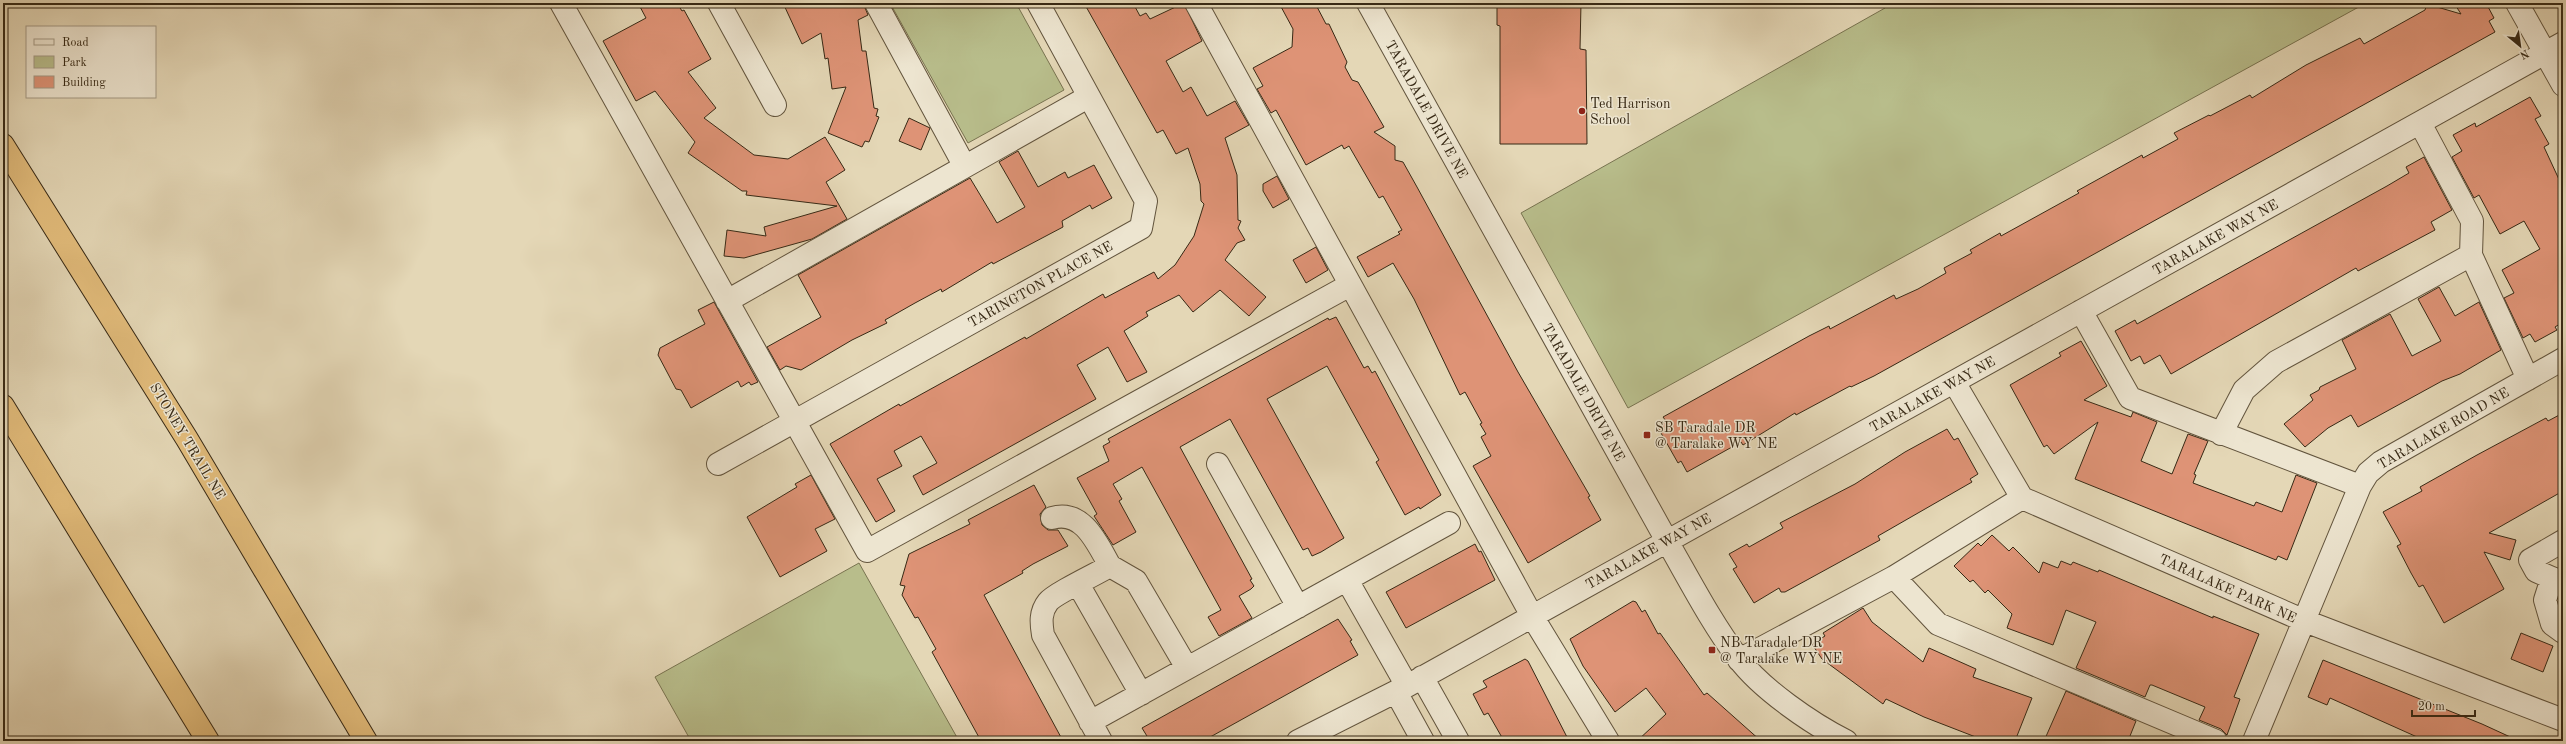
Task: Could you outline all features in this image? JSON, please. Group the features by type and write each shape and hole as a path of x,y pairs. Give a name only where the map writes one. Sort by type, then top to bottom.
{"highway":[{"name":"STONEY TRAIL NE","path":"3,145 187,439 366,741"},
{"path":"3,406 208,741"}],"street":[{"path":"561,3 867,551 1350,285"},
{"path":"719,3 775,105"},
{"path":"876,3 964,165"},
{"name":"TARINGTON PLACE NE","path":"718,464 1141,228 1146,201 1038,3"},
{"path":"1196,3 1532,616 1608,741"},
{"name":"TARADALE DRIVE NE","path":"1368,3 1667,542 1739,660 1779,698 1824,730 1846,741"},
{"path":"2517,3 2554,48 2563,85"},
{"name":"TARALAKE WAY NE","path":"1298,741 1409,685 2554,48"},
{"path":"727,301 964,165 1088,97"},
{"path":"2420,123 2472,221 2471,255 2528,379"},
{"path":"2221,434 2244,390 2276,362 2471,255"},
{"path":"2081,311 2130,398 2360,486"},
{"name":"TARALAKE ROAD NE","path":"2254,741 2360,486 2368,473 2381,462 2563,359"},
{"path":"1739,660 1894,577 2022,498 1954,382"},
{"path":"1218,464 1298,607"},
{"name":"TARALAKE PARK NE","path":"2022,498 2305,621 2563,720"},
{"path":"1052,518 1062,515 1076,519 1089,530 1110,566 1136,581 1187,668"},
{"path":"1090,722 1449,523"},
{"path":"2563,541 2530,560 2536,571 2558,580 2545,600 2552,624 2563,632"},
{"path":"1101,741 1046,640 1041,623 1043,611 1049,601 1110,566"},
{"path":"1894,577 1938,624 2216,741"},
{"path":"1347,580 1409,685 1458,741"},
{"path":"1078,584 1141,694"},
{"path":"1409,685 1423,741"}],"green space":[{"path":"890,3 1016,3 1064,90 968,143"},
{"path":"1883,3 2366,3 1628,408 1521,213 1885,8"},
{"path":"859,563 959,741 691,741 655,677"}],"building":[{"path":"638,3 677,3 682,11 684,10 711,59 688,72 716,108 704,118 754,155 788,159 825,137 845,170 826,182 847,219 812,239 744,258 724,256 727,230 766,236 764,227 837,206 746,195 747,191 742,191 688,153 695,142 655,91 636,101 603,41 646,18"},
{"path":"783,3 863,3 868,15 858,20 862,51 866,51 874,108 878,109 876,116 879,117 869,142 865,141 862,147 828,133 846,87 832,89 828,58 825,59 821,33 802,44"},
{"path":"1084,3 1133,3 1140,16 1146,13 1150,19 1184,3 1202,41 1166,61 1183,92 1191,87 1207,116 1235,101 1249,125 1225,138 1237,175 1238,220 1241,221 1238,228 1245,240 1237,243 1225,260 1266,297 1249,316 1220,290 1193,312 1179,295 1146,312 1148,316 1124,331 1147,372 1127,382 1108,347 1077,365 1096,399 923,495 913,476 937,463 921,436 894,451 902,466 877,479 895,511 876,522 830,444 899,404 900,406 1025,337 1026,339 1103,294 1105,298 1154,272 1158,279 1175,265 1194,236 1204,204 1201,201 1200,184 1188,148 1176,154 1163,130 1157,133"},
{"path":"1279,3 1315,3 1326,24 1329,24 1347,62 1345,67 1352,80 1358,82 1384,127 1374,132 1395,146 1395,160 1403,162 1518,372 1590,496 1588,497 1601,520 1528,563 1473,466 1491,456 1481,437 1486,434 1480,424 1482,423 1465,392 1460,395 1414,299 1393,263 1368,277 1357,257 1400,234 1398,232 1402,230 1383,196 1379,198 1349,146 1344,149 1342,145 1306,165 1276,110 1271,113 1257,89 1263,86 1253,68 1292,47 1293,29"},
{"path":"1497,3 1581,3 1580,49 1586,50 1587,144 1500,144 1500,26 1497,25"},
{"path":"2454,3 2486,3 2494,18 2489,21 2495,32 1874,376 1851,387 1850,386 1796,415 1795,413 1743,445 1741,442 1687,472 1681,461 1678,463 1657,426 1666,421 1663,417 1809,336 1829,326 1830,329 1894,295 1896,299 1918,289 1946,273 1944,268 1972,253 1970,250 2000,233 2001,236 2079,193 2077,191 2142,155 2143,158 2178,139 2174,133 2250,95 2252,98 2306,65 2360,38 2364,44 2425,10 2427,4 2461,14"},
{"path":"2530,97 2541,116 2535,119 2549,144 2544,147 2563,188 2563,322 2555,327 2557,330 2535,342 2530,334 2523,338 2504,298 2514,293 2502,270 2540,249 2524,221 2500,234 2479,195 2474,198 2452,157 2462,151 2453,135 2475,123 2476,127"},
{"path":"909,118 930,128 921,150 899,141"},
{"path":"1018,151 1038,187 1065,172 1068,178 1094,165 1112,198 1092,209 1090,205 1062,221 1063,227 993,264 992,262 942,292 941,289 915,303 885,320 887,323 852,340 801,370 786,366 780,370 767,347 821,317 798,275 970,178 997,223 1025,207 999,162"},
{"path":"2424,157 2452,210 2431,222 2435,230 2358,271 2356,268 2171,374 2160,355 2144,364 2140,356 2131,361 2115,331 2135,320 2137,324 2387,186 2409,173 2406,167"},
{"path":"1277,176 1289,199 1273,208 1263,191 1263,184"},
{"path":"1316,247 1328,270 1306,283 1293,260"},
{"path":"2439,287 2455,316 2479,302 2501,350 2460,374 2442,381 2358,427 2351,415 2328,428 2305,447 2284,424 2313,400 2310,395 2319,390 2320,387 2356,369 2342,340 2390,314 2412,356 2441,341 2418,299"},
{"path":"714,302 758,382 751,385 749,382 741,387 738,381 691,408 681,390 676,389 658,355 660,348 705,324 698,310"},
{"path":"1336,317 1364,368 1368,366 1372,373 1375,371 1441,495 1420,509 1419,507 1405,515 1376,462 1379,460 1327,366 1267,399 1344,538 1321,552 1312,556 1308,548 1303,550 1230,419 1180,447 1252,579 1250,580 1254,586 1239,596 1252,618 1219,636 1208,617 1221,610 1142,467 1113,484 1122,499 1119,501 1136,532 1113,545 1094,516 1097,514 1077,478 1109,461 1103,446 1110,442 1108,439 1328,318 1329,320"},
{"path":"2081,341 2107,386 2084,400 2131,417 2133,412 2157,422 2141,461 2172,474 2188,434 2208,441 2194,474 2196,475 2193,483 2254,506 2256,502 2282,512 2296,475 2317,483 2287,560 2278,556 2276,560 2075,479 2098,422 2054,454 2047,445 2044,447 2010,385 2061,356 2059,353"},
{"path":"2563,413 2563,491 2489,533 2516,540 2510,560 2484,552 2504,589 2444,623 2423,585 2419,587 2411,573 2397,546 2401,544 2383,512 2422,491 2420,487 2477,455 2546,418 2548,421"},
{"path":"1947,429 1954,440 1958,438 1978,474 1970,479 1972,482 1878,536 1880,540 1785,592 1781,592 1779,588 1754,603 1733,569 1737,567 1729,554 1747,544 1749,547 1783,528 1780,523 1855,484 1905,452"},
{"path":"811,475 835,519 815,529 827,551 780,577 747,517 797,487 795,484"},
{"path":"1034,485 1046,507 1040,514 1042,525 1048,530 1058,530 1068,546 1033,564 1022,571 1023,573 984,595 1063,741 981,741 932,652 936,649 918,617 915,618 902,595 905,586 900,585 909,554 970,524 968,520"},
{"path":"1992,535 2009,551 2013,547 2039,573 2043,562 2058,568 2061,561 2071,565 2073,562 2098,572 2099,570 2213,618 2213,616 2259,634 2234,697 2240,699 2227,735 2221,729 2199,720 2205,707 2152,685 2150,685 2145,697 2076,668 2096,622 2066,610 2053,645 2007,628 2012,614 1988,590 1985,593 1973,580 1970,582 1954,566 1978,543 1981,546"},
{"path":"1475,544 1479,552 1481,551 1495,580 1406,628 1386,592"},
{"path":"1633,601 1636,602 1642,612 1645,610 1658,634 1660,633 1704,695 1707,693 1761,741 1637,741 1666,714 1646,688 1615,712 1583,666 1570,639"},
{"path":"1863,608 1872,622 1923,662 1929,648 1976,669 1973,677 2032,698 2015,741 1986,741 1924,717 1886,699 1883,704 1822,659 1812,644 1825,636 1823,633"},
{"path":"1338,619 1352,640 1350,641 1358,655 1203,741 1150,741 1142,728"},
{"path":"2521,633 2553,646 2543,672 2511,659"},
{"path":"1525,659 1528,661 1569,741 1504,741 1488,713 1484,715 1473,694 1487,687 1483,681"},
{"path":"2323,660 2482,724 2519,741 2426,741 2330,698 2327,705 2308,697"},
{"path":"2066,691 2136,721 2128,741 2044,741"}],"place":[{"name":"Ted Harrison School","path":"1582,111"},
{"name":"SB Taradale DR @ Taralake WY NE","path":"1647,435"},
{"name":"NB Taradale DR @ Taralake WY NE","path":"1712,650"}]}
